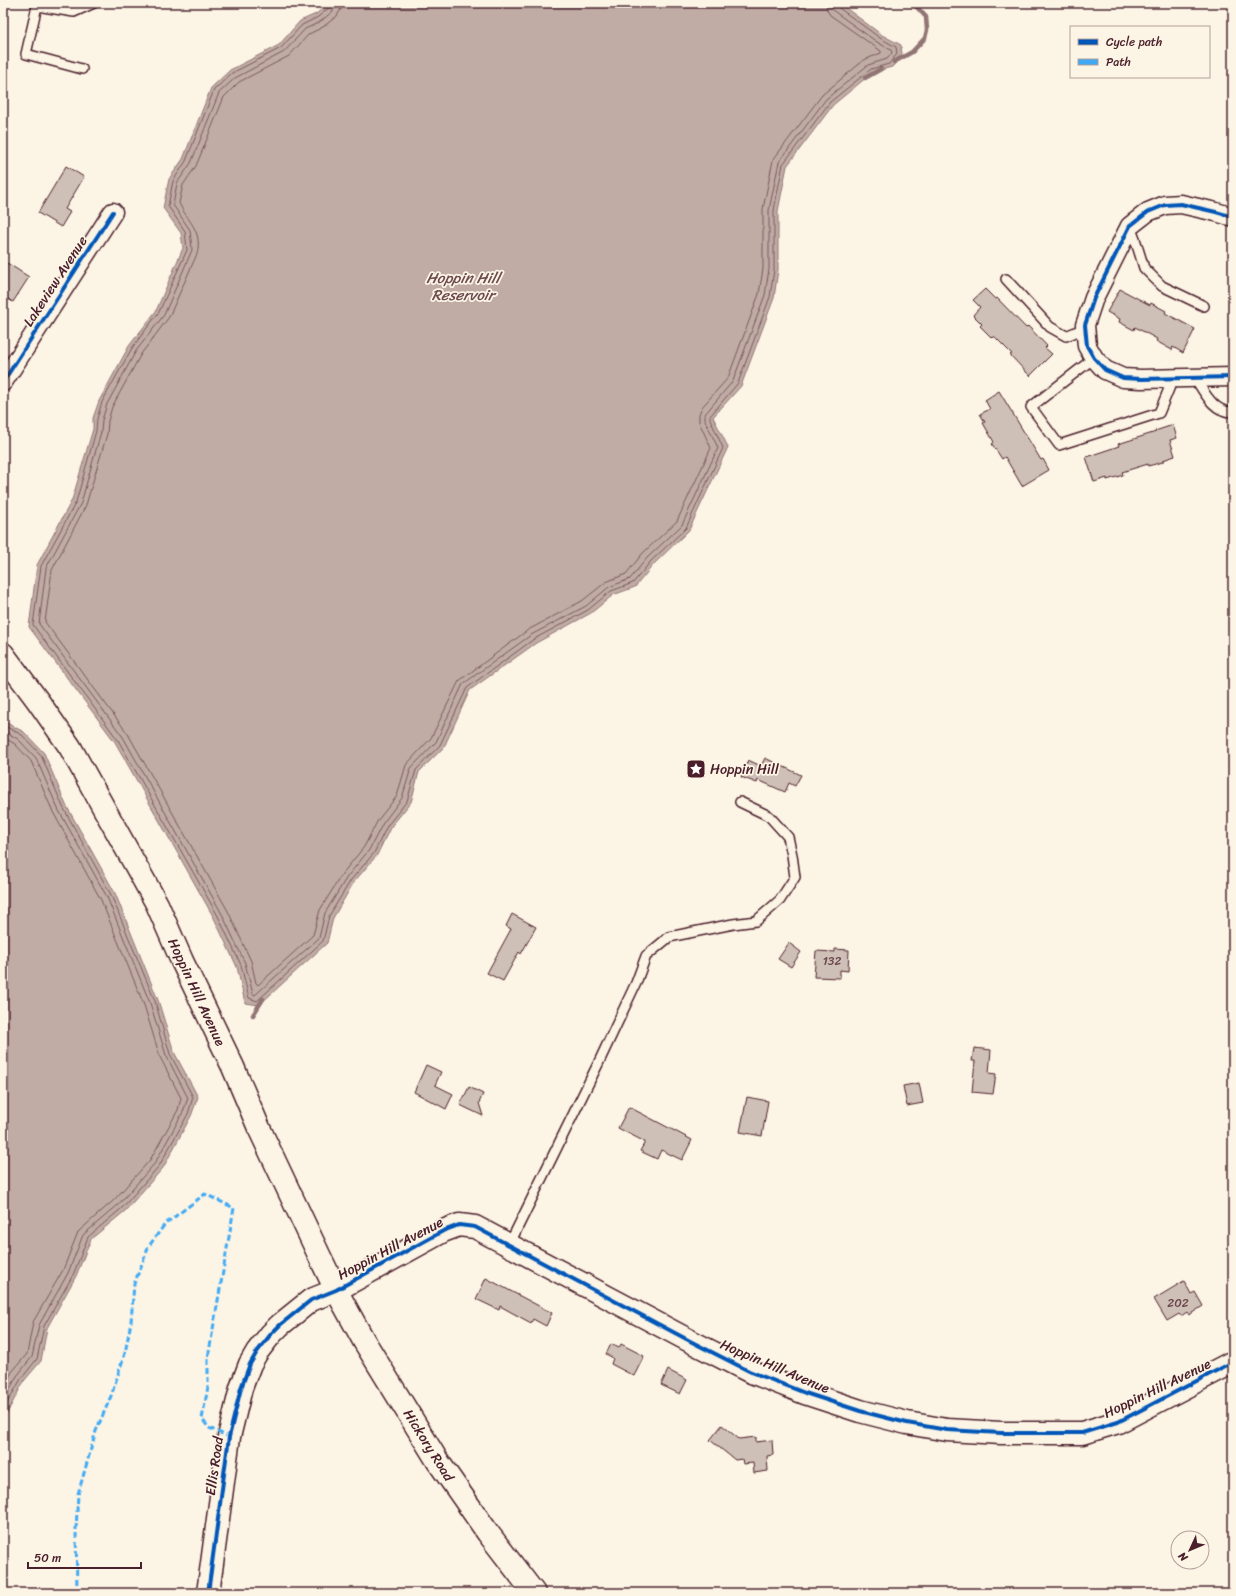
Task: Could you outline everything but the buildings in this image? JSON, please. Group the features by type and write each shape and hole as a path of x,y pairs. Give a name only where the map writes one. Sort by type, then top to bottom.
{"street":[{"path":"1233,217 1181,204 1165,205 1148,212 1130,226 1094,298 1085,328 1087,346 1094,358 1105,370 1123,378 1173,379 1233,377"},
{"name":"Lakeview Avenue","path":"3,382 113,212"},
{"name":"Hoppin Hill Avenue","path":"3,654 70,747 157,904 182,961 233,1067 259,1128 336,1290 452,1227 459,1225 475,1227 749,1371 805,1393 860,1411 907,1423 947,1430 1001,1433 1082,1433 1118,1422 1233,1362"},
{"name":"Ellis Road","path":"208,1593 229,1437 241,1388 250,1364 271,1334 280,1325 311,1300 336,1290"},
{"name":"Hickory Road","path":"336,1290 364,1341 437,1460 488,1533 534,1593"}],"lane":[{"path":"82,69 26,54 37,5 74,12 94,3"},
{"path":"1130,226 1144,268 1162,286 1204,306"},
{"path":"1006,279 1050,327 1066,336 1085,328"},
{"path":"1094,358 1031,407 1059,445 1159,413 1173,379"},
{"path":"1195,378 1211,403 1228,412 1233,412"},
{"path":"509,1246 598,1064 636,983 646,956 669,938 732,924 756,921 780,900 795,877 788,837 769,816 740,802"}],"water":[{"name":"Hoppin Hill Reservoir","path":"329,3 839,3 882,35 901,45 902,56 892,67 873,72 833,105 787,166 778,211 778,270 774,298 741,386 713,417 728,447 689,530 654,564 635,587 613,595 591,613 536,643 470,690 444,747 419,772 411,802 390,828 377,855 354,882 333,918 327,943 259,1005 245,1003 237,967 214,918 115,742 29,627 37,565 72,500 93,429 93,418 99,401 129,346 156,311 183,248 181,233 163,208 169,179 183,159 211,88 230,70 279,45 300,21 316,14"},
{"path":"3,721 24,732 44,753 66,805 115,893 158,1000 174,1052 198,1097 191,1116 163,1168 125,1211 91,1239 76,1276 47,1328 41,1361 24,1381 7,1413 3,1415"}],"waterway":[{"path":"894,62 912,52 925,38 927,30 926,17 913,3"},
{"path":"865,78 881,69"},
{"path":"253,1015 263,999"}],"marked path":[{"path":"77,1593 76,1529 78,1494 96,1431 111,1396 125,1353 131,1322 134,1284 149,1246 165,1224 205,1194 234,1208 208,1358 208,1387 202,1419 209,1428 229,1437"}],"cycle path":[{"path":"1233,217 1181,204 1165,205 1148,212 1130,226 1094,298 1085,325 1087,346 1094,358 1105,370 1123,378 1233,377"},
{"path":"3,382 113,212"},
{"path":"208,1593 229,1437 241,1388 250,1364 257,1352 280,1325 311,1300 336,1290 443,1231 459,1225 475,1227 749,1371 805,1393 860,1411 907,1423 947,1430 1001,1433 1082,1433 1118,1422 1233,1362"}],"place":[{"name":"Hoppin Hill","path":"696,769"}]}
